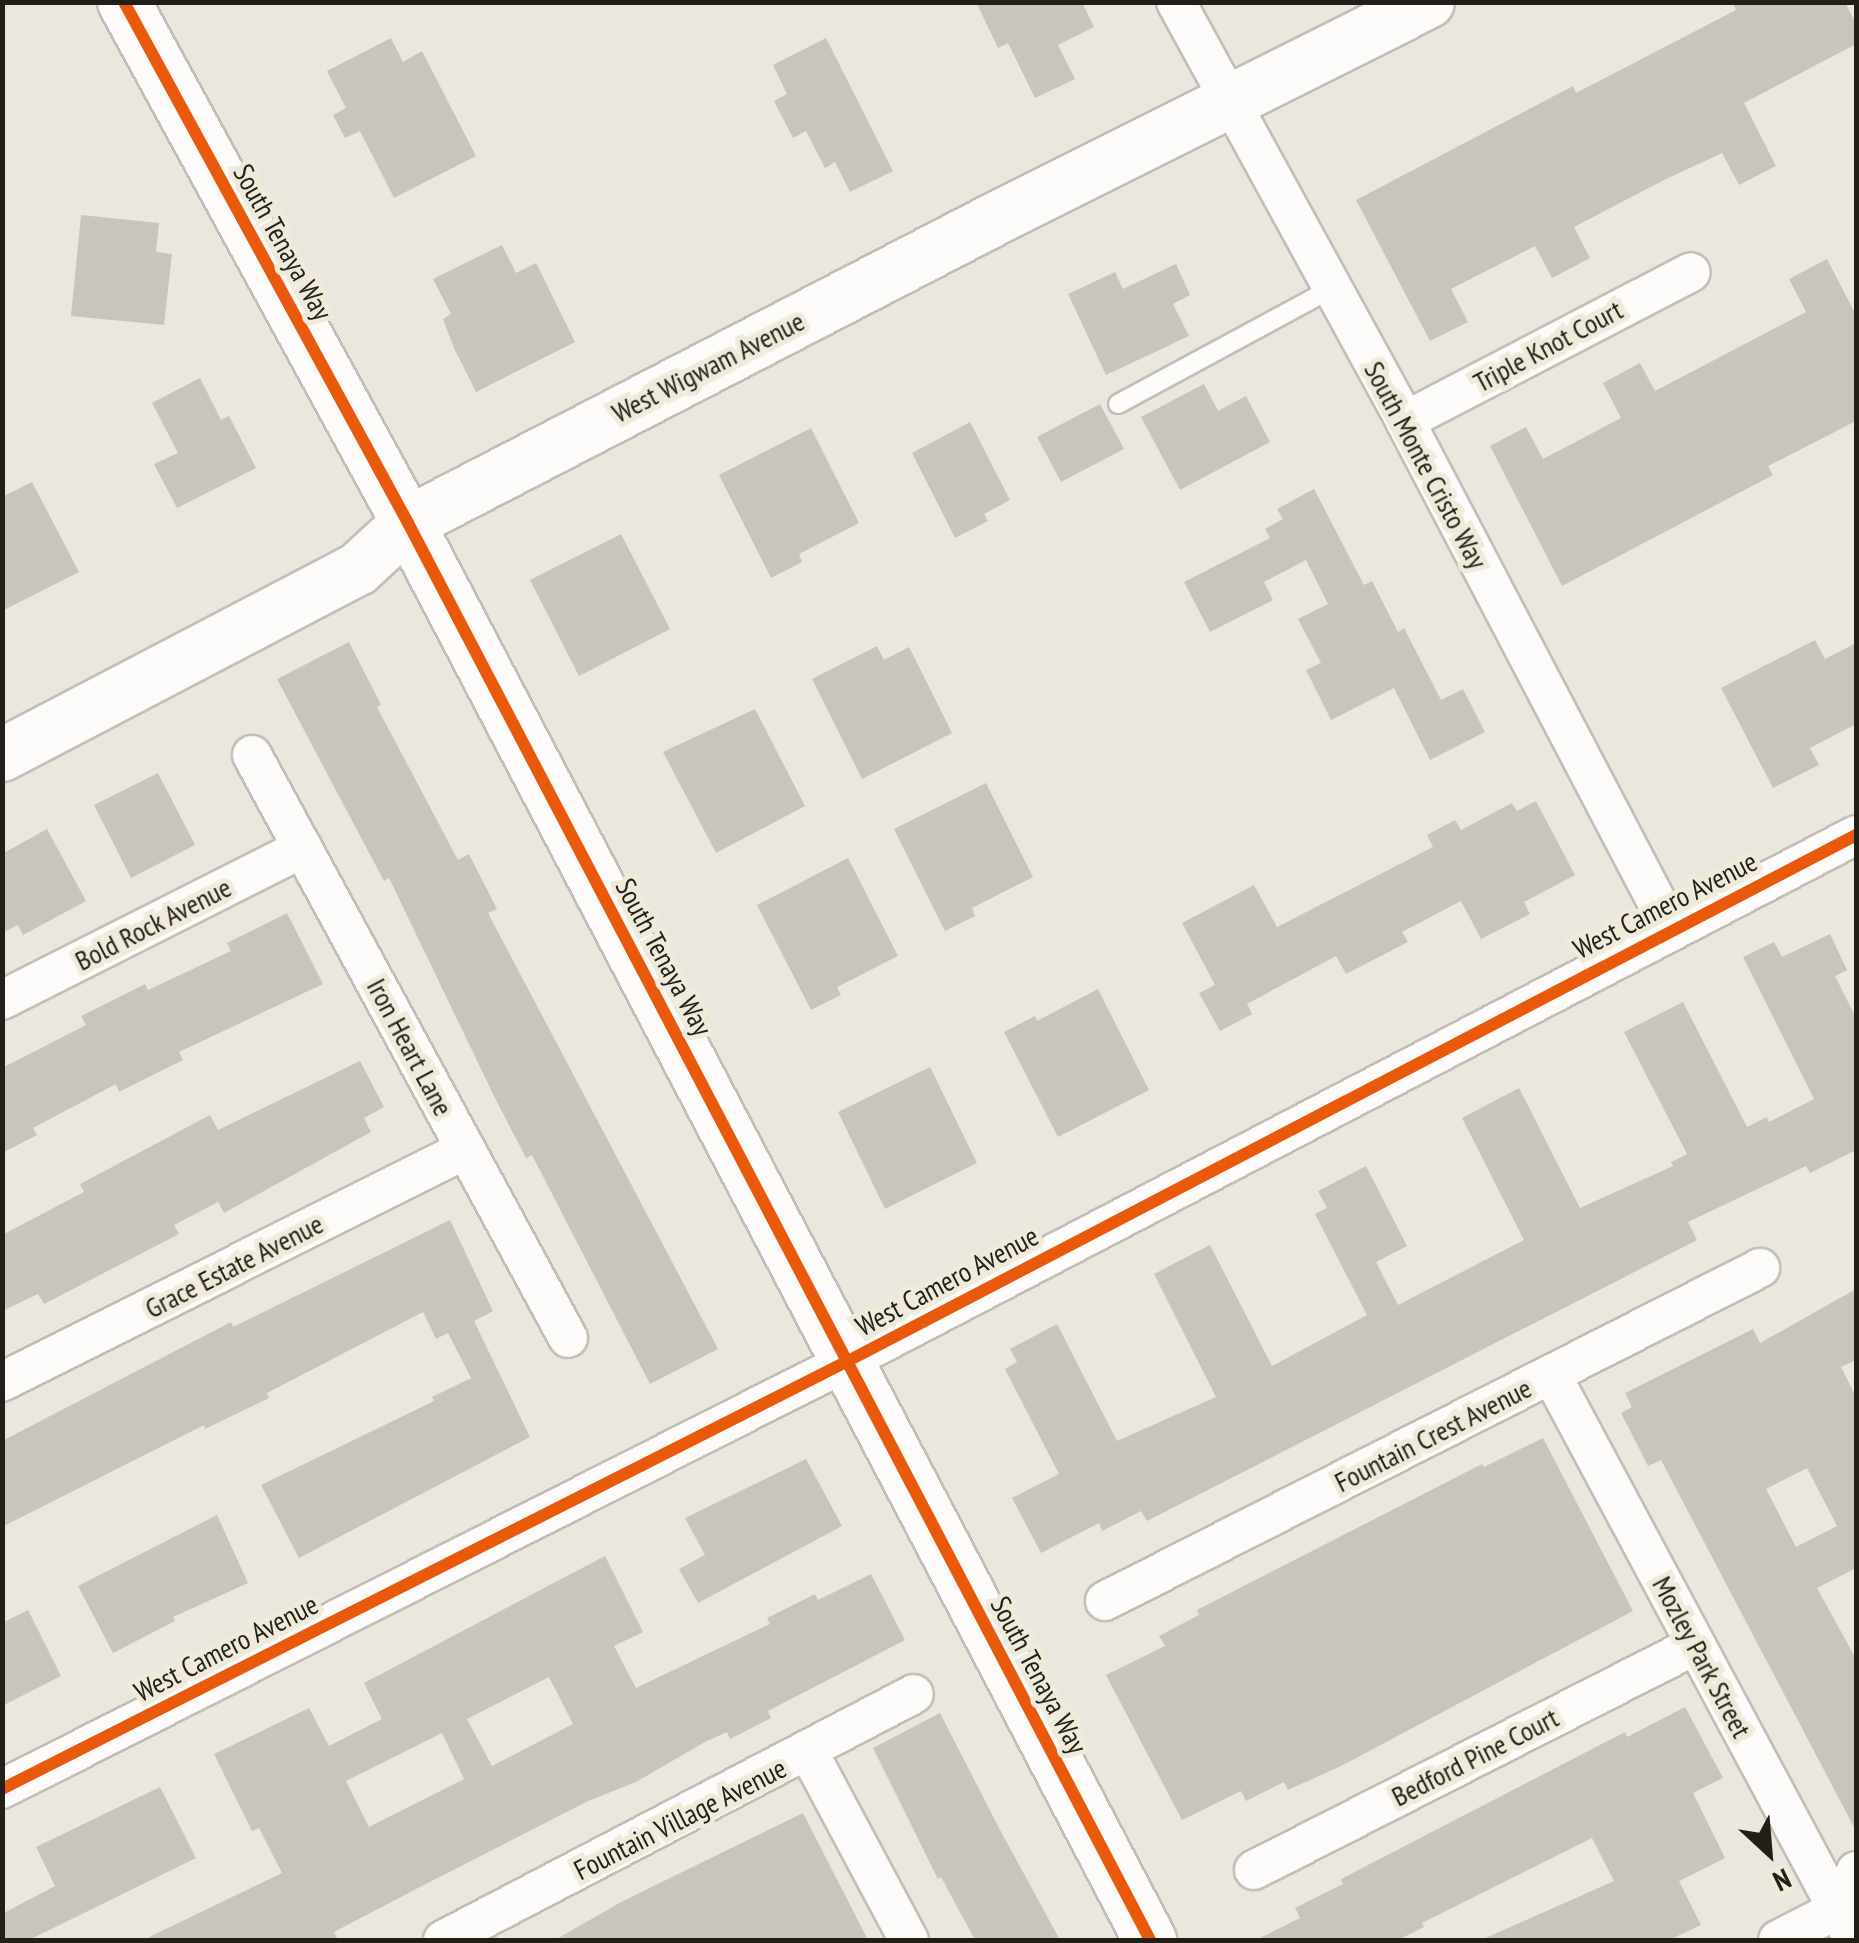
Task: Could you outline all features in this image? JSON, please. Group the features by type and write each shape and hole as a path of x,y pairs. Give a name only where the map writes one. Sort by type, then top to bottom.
{"street":[{"name":"South Tenaya Way","path":"124,2 408,523 1150,1940"},
{"name":"South Monte Cristo Way","path":"1176,2 1329,290 1405,421 1670,929"},
{"name":"West Wigwam Avenue","path":"2,755 358,568 408,523 1005,214 1428,2"},
{"name":"Triple Knot Court","path":"1405,421 1691,272"},
{"name":"Iron Heart Lane","path":"252,755 568,1338"},
{"name":"West Camero Avenue","path":"2,1789 846,1362 1856,835"},
{"name":"Bold Rock Avenue","path":"2,1000 302,848"},
{"name":"Grace Estate Avenue","path":"2,1382 466,1149"},
{"name":"Fountain Crest Avenue","path":"1106,1601 1760,1268"},
{"name":"Mozley Park Street","path":"1551,1374 1849,1920"},
{"name":"Bedford Pine Court","path":"1254,1870 1696,1645"},
{"name":"Fountain Village Avenue","path":"443,1940 809,1753 914,1694"},
{"path":"809,1753 908,1940"},
{"path":"1778,1940 1849,1920 1856,1871"}],"lane":[{"path":"1118,404 1329,290"}],"building":[{"path":"976,2 1082,2 1094,27 1058,45 1075,79 1035,98 1008,43 998,48"},
{"path":"1732,2 1845,2 1856,24 1856,44 1744,103 1776,166 1739,185 1722,153 1662,181 1574,227 1590,258 1552,278 1535,246 1451,289 1468,322 1430,341 1356,200 1573,86 1576,93 1736,10"},
{"path":"391,38 403,62 422,51 476,156 394,198 360,131 345,138 333,115 346,108 327,71"},
{"path":"826,38 893,171 850,192 835,162 825,168 806,131 793,138 774,101 787,94 773,65"},
{"path":"81,215 159,223 156,252 172,254 164,325 71,316"},
{"path":"502,245 516,273 536,263 575,342 476,392 454,348 443,319 451,314 433,279"},
{"path":"1827,259 1856,315 1856,421 1768,466 1773,475 1562,586 1490,446 1526,427 1543,459 1621,418 1603,383 1640,363 1655,391 1806,312 1789,279"},
{"path":"1176,264 1190,295 1173,304 1189,336 1106,375 1068,294 1115,272 1123,289"},
{"path":"200,378 221,420 229,416 256,468 177,508 154,464 178,453 152,403"},
{"path":"1204,384 1218,411 1246,396 1270,442 1180,490 1141,417"},
{"path":"1100,404 1124,449 1061,482 1037,437"},
{"path":"970,422 1010,500 984,514 988,521 955,538 912,453"},
{"path":"811,428 859,523 799,554 802,562 771,578 719,475"},
{"path":"32,482 79,572 2,611 2,497"},
{"path":"1314,489 1364,585 1372,581 1398,632 1404,628 1441,700 1463,689 1485,732 1430,760 1394,688 1331,720 1306,670 1321,663 1298,619 1328,604 1306,560 1264,582 1273,600 1210,632 1184,582 1270,538 1265,529 1283,519 1277,509"},
{"path":"621,534 670,629 579,676 530,580"},
{"path":"1815,640 1825,659 1856,643 1856,724 1810,748 1819,765 1773,788 1721,688"},
{"path":"349,642 381,705 377,707 458,860 469,854 497,909 488,913 718,1349 650,1384 532,1155 526,1158 495,1098 389,878 384,881 277,679"},
{"path":"877,646 884,660 909,647 952,733 862,779 812,679"},
{"path":"755,709 805,806 716,853 663,752"},
{"path":"158,773 195,845 131,878 94,805"},
{"path":"986,783 1033,877 972,908 975,916 945,931 894,829"},
{"path":"1536,801 1575,875 1524,902 1530,914 1481,939 1461,901 1402,932 1408,942 1346,974 1336,956 1247,1004 1252,1014 1220,1031 1199,993 1215,985 1182,923 1254,885 1277,927 1433,847 1427,835 1455,820 1461,830 1512,803 1517,811"},
{"path":"47,829 86,901 23,935 18,925 2,933 2,854"},
{"path":"848,858 898,956 837,987 841,995 811,1010 757,905"},
{"path":"287,913 323,984 179,1052 183,1060 119,1092 116,1084 33,1128 37,1135 2,1153 2,1068 86,1025 81,1016 145,984 148,990 231,951 227,943"},
{"path":"1830,934 1847,970 1835,976 1856,1018 1856,1150 1810,1173 1806,1166 1688,1222 1697,1240 1147,1521 1141,1511 1102,1531 1099,1523 1041,1553 1012,1498 1059,1474 1005,1369 1017,1362 1010,1349 1057,1324 1117,1441 1216,1397 1154,1274 1210,1245 1272,1366 1367,1315 1315,1214 1327,1208 1318,1191 1366,1166 1407,1246 1376,1262 1398,1305 1524,1240 1462,1118 1519,1088 1580,1208 1673,1166 1671,1162 1687,1154 1624,1032 1683,1002 1747,1127 1767,1117 1769,1122 1814,1099 1743,957 1774,942 1782,957"},
{"path":"1098,989 1149,1090 1058,1137 1004,1032 1035,1016 1037,1021"},
{"path":"360,1061 384,1107 364,1118 371,1132 224,1213 218,1202 174,1225 179,1234 44,1304 38,1294 2,1311 2,1235 84,1192 80,1184 210,1115 218,1130"},
{"path":"930,1067 977,1163 885,1209 838,1112"},
{"path":"450,1220 493,1311 474,1321 530,1437 299,1558 261,1485 434,1401 432,1397 471,1378 448,1333 436,1339 423,1312 267,1393 269,1398 205,1429 204,1425 2,1527 2,1441 231,1322 233,1327"},
{"path":"1856,1289 1856,1360 1841,1367 1856,1397 1856,1568 1817,1588 1856,1659 1856,1831 1661,1460 1648,1466 1621,1413 1632,1407 1625,1393 1753,1329 1760,1343","holes":["1807,1468 1837,1526 1796,1547 1766,1489"]},
{"path":"1543,1438 1633,1611 1341,1766 1288,1790 1284,1782 1246,1801 1241,1791 1182,1820 1106,1675 1165,1646 1159,1636 1199,1615 1197,1610 1482,1464 1484,1467"},
{"path":"806,1459 842,1526 698,1603 679,1569 705,1555 685,1518"},
{"path":"217,1515 248,1583 173,1617 175,1621 113,1653 78,1586"},
{"path":"605,1556 643,1632 614,1646 636,1688 770,1624 767,1618 815,1594 818,1600 871,1574 905,1640 768,1711 771,1718 742,1733 730,1739 727,1732 705,1742 636,1782 588,1801 334,1932 338,1940 143,1940 282,1873 259,1828 252,1831 214,1754 309,1708 329,1746 382,1719 364,1683","holes":["549,1677 573,1724 492,1766 467,1719","442,1733 464,1779 369,1827 346,1781"]},
{"path":"28,1610 61,1676 2,1706 2,1623"},
{"path":"1685,1707 1723,1778 1693,1793 1725,1858 1679,1881 1701,1925 1669,1940 1481,1940 1614,1881 1592,1838 1422,1923 1424,1927 1398,1940 1256,1940 1300,1918 1295,1908 1343,1884 1341,1879 1625,1732 1627,1737"},
{"path":"940,1713 1060,1940 975,1940 941,1877 938,1879 873,1748"},
{"path":"160,1787 196,1858 29,1940 2,1940 2,1914 55,1886 36,1847"},
{"path":"803,1813 868,1940 555,1940 621,1902"}],"cycle path":[{"path":"124,2 408,523 1150,1940"},
{"path":"2,1789 846,1362 1856,835"}]}
